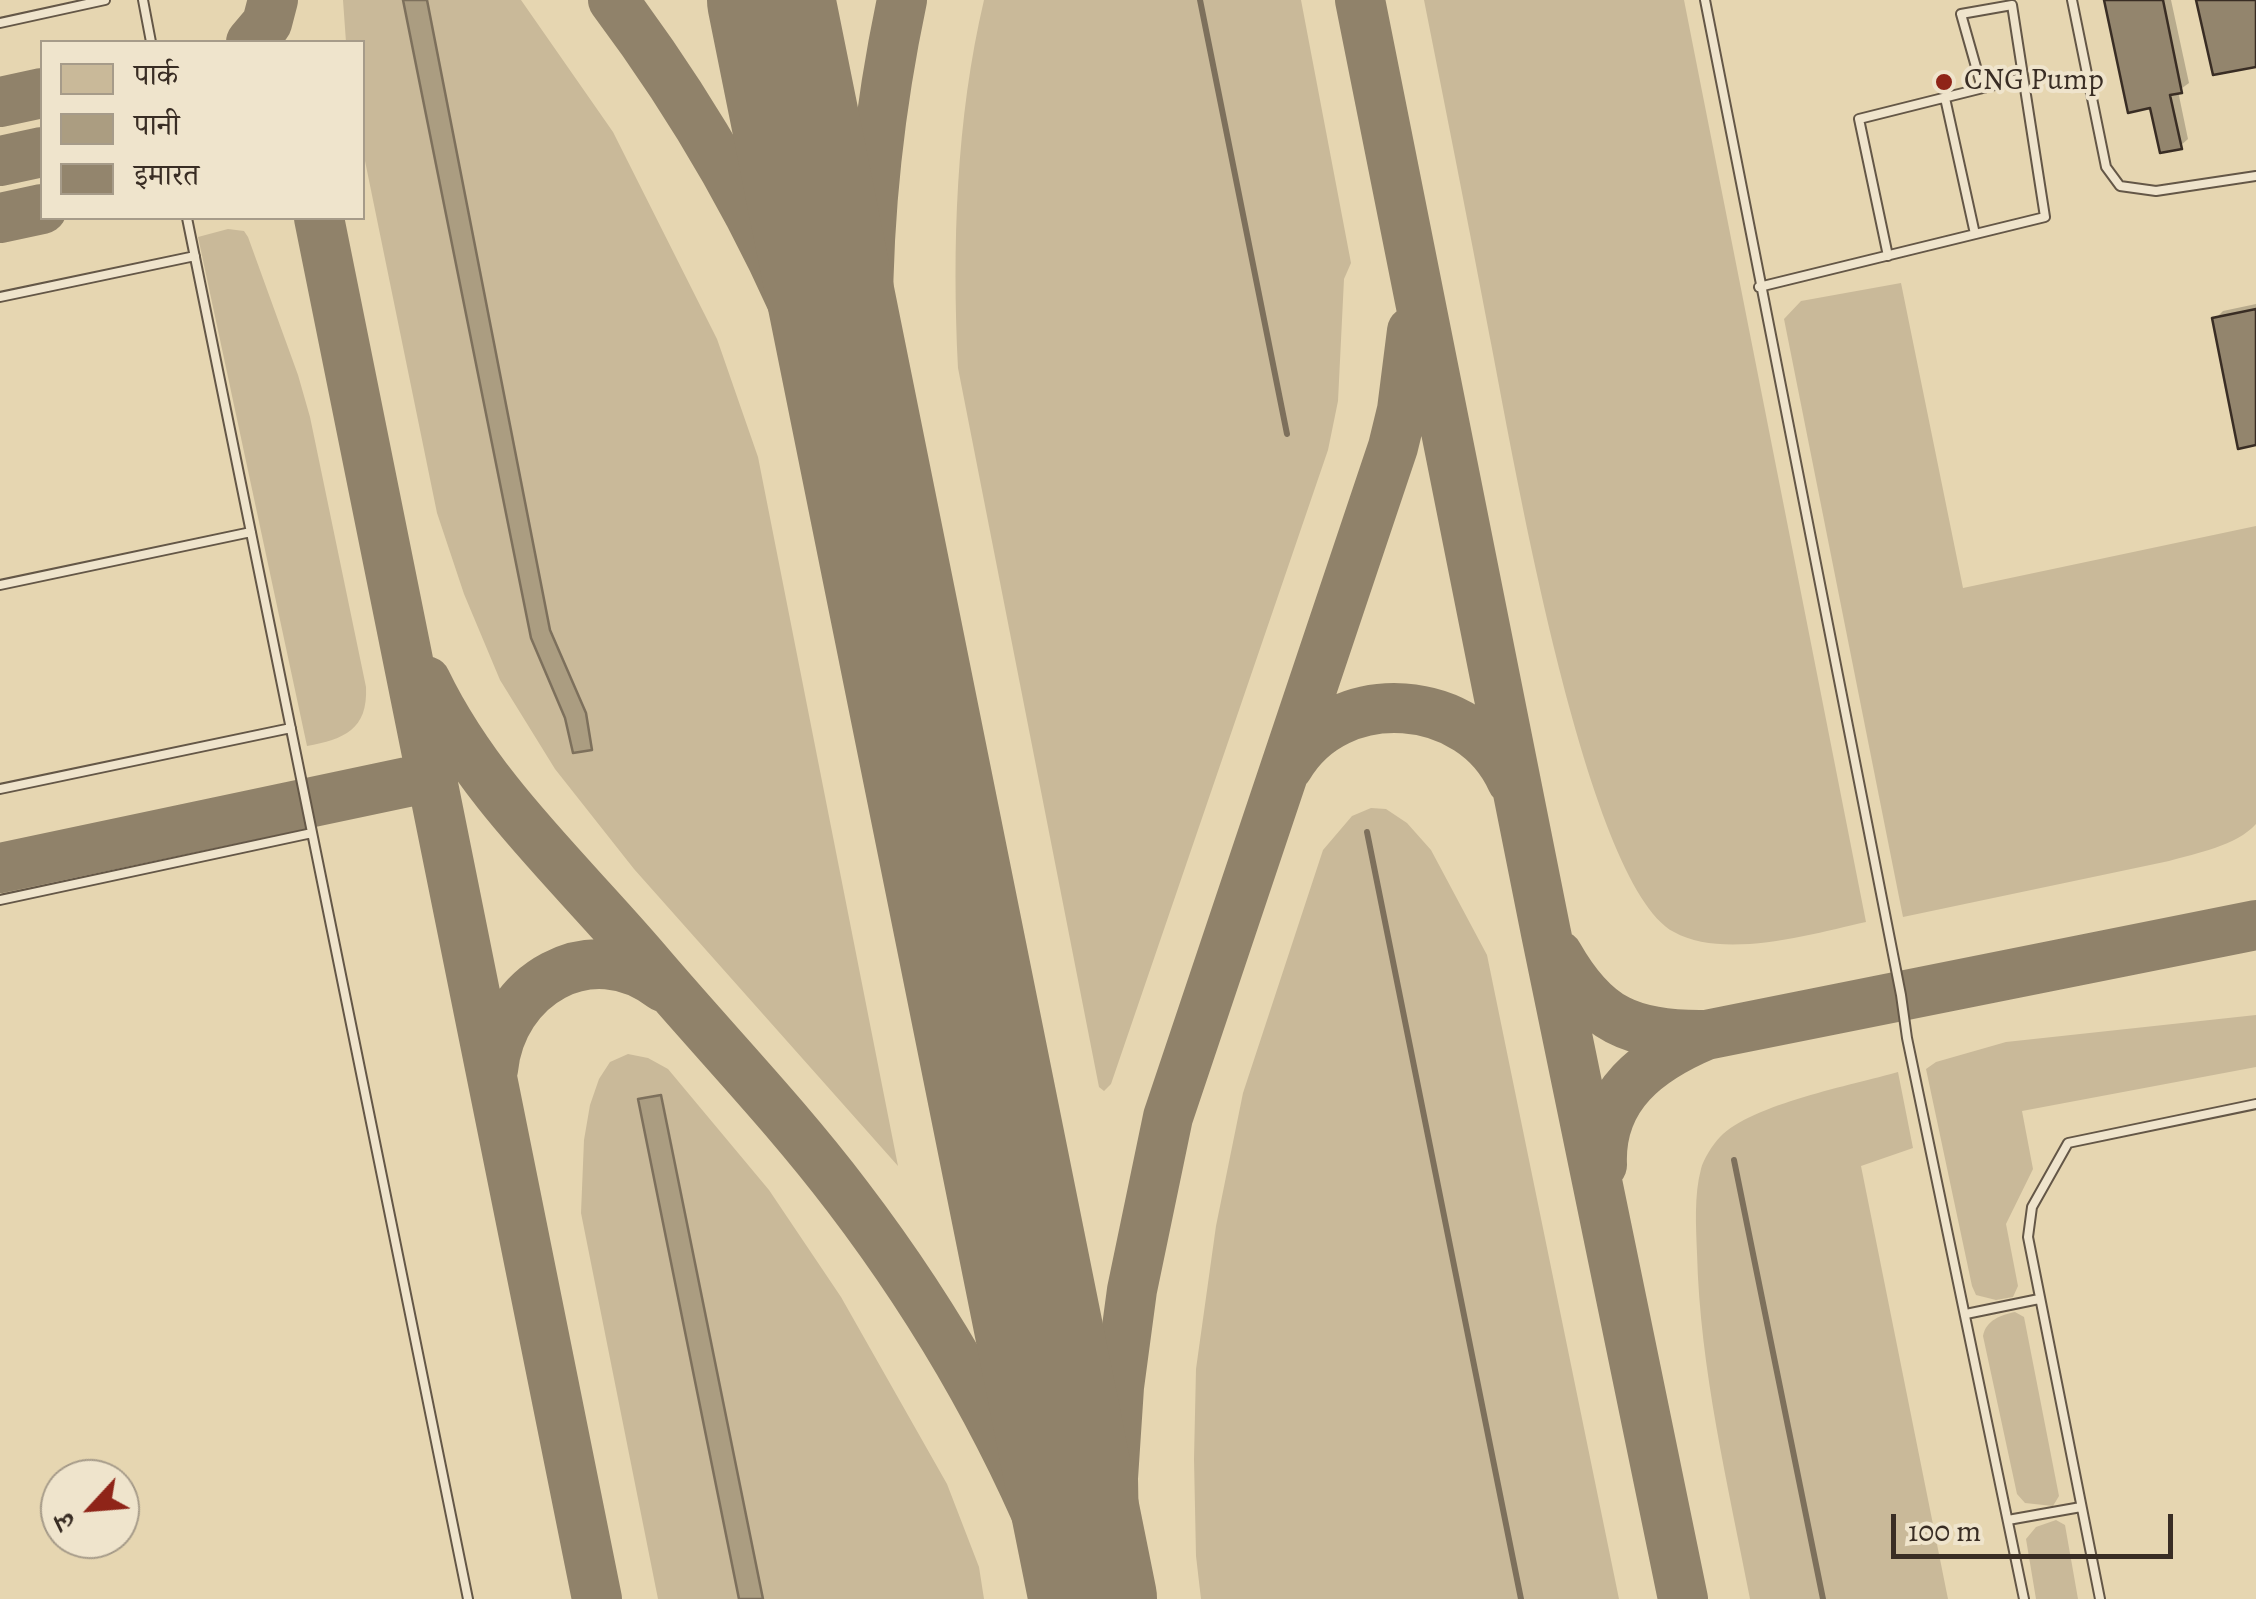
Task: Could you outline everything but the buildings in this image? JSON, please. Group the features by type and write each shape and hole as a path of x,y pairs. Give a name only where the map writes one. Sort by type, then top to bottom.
{"lane":[{"path":"0,22 105,0"},
{"path":"143,0 152,40"},
{"path":"1705,0 1902,995 1907,1038 2024,1599"},
{"path":"2072,0 2106,168 2120,186 2156,191 2256,176"},
{"path":"1759,287 2045,217 2012,4 1961,14 1982,88"},
{"path":"1888,256 1859,119 2023,78"},
{"path":"1945,98 1975,234"},
{"path":"187,220 468,1599"},
{"path":"0,297 195,256"},
{"path":"0,585 251,532"},
{"path":"0,789 291,728"},
{"path":"0,900 312,833"},
{"path":"2100,1599 2039,1299 2028,1222 2032,1207 2068,1142 2256,1104"},
{"path":"1966,1314 2039,1299"},
{"path":"2008,1520 2082,1507"}],"green space":[{"path":"343,0 521,0 613,132 717,339 758,457 898,1166 634,869 555,769 500,680 464,594 437,513 365,161 365,40 346,40"},
{"path":"984,0 1301,0 1351,263 1344,279 1338,401 1328,450 1111,1084 1104,1091 1099,1087 958,368 958,183 967,91"},
{"path":"1424,0 1684,0 1866,922 1769,942 1718,944 1694,940 1674,932 1641,897 1610,833 1582,750 1533,558"},
{"path":"228,229 244,231 248,237 298,375 366,687 363,713 351,730 307,746 198,237"},
{"path":"1901,283 1963,588 2256,526 2256,824 2248,832 2216,848 2169,861 1903,917 1784,319 1801,301"},
{"path":"1371,808 1386,809 1407,823 1431,850 1487,955 1619,1599 1201,1599 1196,1556 1196,1369 1216,1226 1243,1093 1323,850 1352,816"},
{"path":"2256,1015 2256,1067 2022,1111 2033,1169 2006,1224 2018,1286 2013,1297 1996,1300 1976,1295 1926,1069 1936,1062 2006,1042"},
{"path":"628,1054 648,1058 668,1069 769,1190 841,1297 947,1484 979,1567 984,1599 763,1599 662,1096 639,1100 739,1599 658,1599 581,1213 584,1140 590,1105 610,1062"},
{"path":"1898,1072 1913,1148 1861,1166 1948,1599 1750,1599 1703,1340 1696,1221 1701,1169 1720,1137 1755,1115 1804,1097"},
{"path":"2015,1312 2024,1317 2059,1496 2053,1506 2025,1503 2017,1494 1983,1336 1991,1322"},
{"path":"2056,1520 2065,1525 2078,1599 2036,1599 2026,1539 2036,1527"}],"water":[{"path":"403,0 427,0 550,630 586,713 592,750 573,753 565,718 531,638"},
{"path":"661,1095 763,1599 739,1599 638,1099"}],"waterway":[{"path":"1200,0 1287,434"},
{"path":"1367,832 1521,1599"},
{"path":"1734,1160 1823,1599"}],"taxiway":[{"path":"253,40 267,23 273,0"},
{"path":"613,0 698,126 772,259 824,380 890,591"},
{"path":"877,477 869,358 870,238 882,118 902,0"},
{"path":"1360,0 1683,1599"},
{"path":"0,102 40,93"},
{"path":"0,161 40,152"},
{"path":"0,218 40,209"},
{"path":"319,220 597,1599"},
{"path":"1115,1599 1113,1478 1119,1387 1132,1290 1168,1117 1393,447 1412,331"},
{"path":"426,681 471,758 498,793 799,1136 881,1243 974,1389 1026,1492 1071,1599"},
{"path":"1288,767 1310,739 1339,720 1371,710 1404,708 1437,715 1468,729 1493,751 1512,781"},
{"path":"0,868 431,777"},
{"path":"1602,1165 1603,1140 1619,1099 1647,1068 1706,1035 2256,925"},
{"path":"1558,955 1586,995 1618,1020 1656,1032 1705,1035"},
{"path":"493,1070 500,1040 513,1013 531,992 554,976 579,966 607,964 635,971 663,987"}],"runway":[{"path":"771,0 1093,1599"}],"place":[{"name":"CNG Pump","path":"1944,82"}]}
